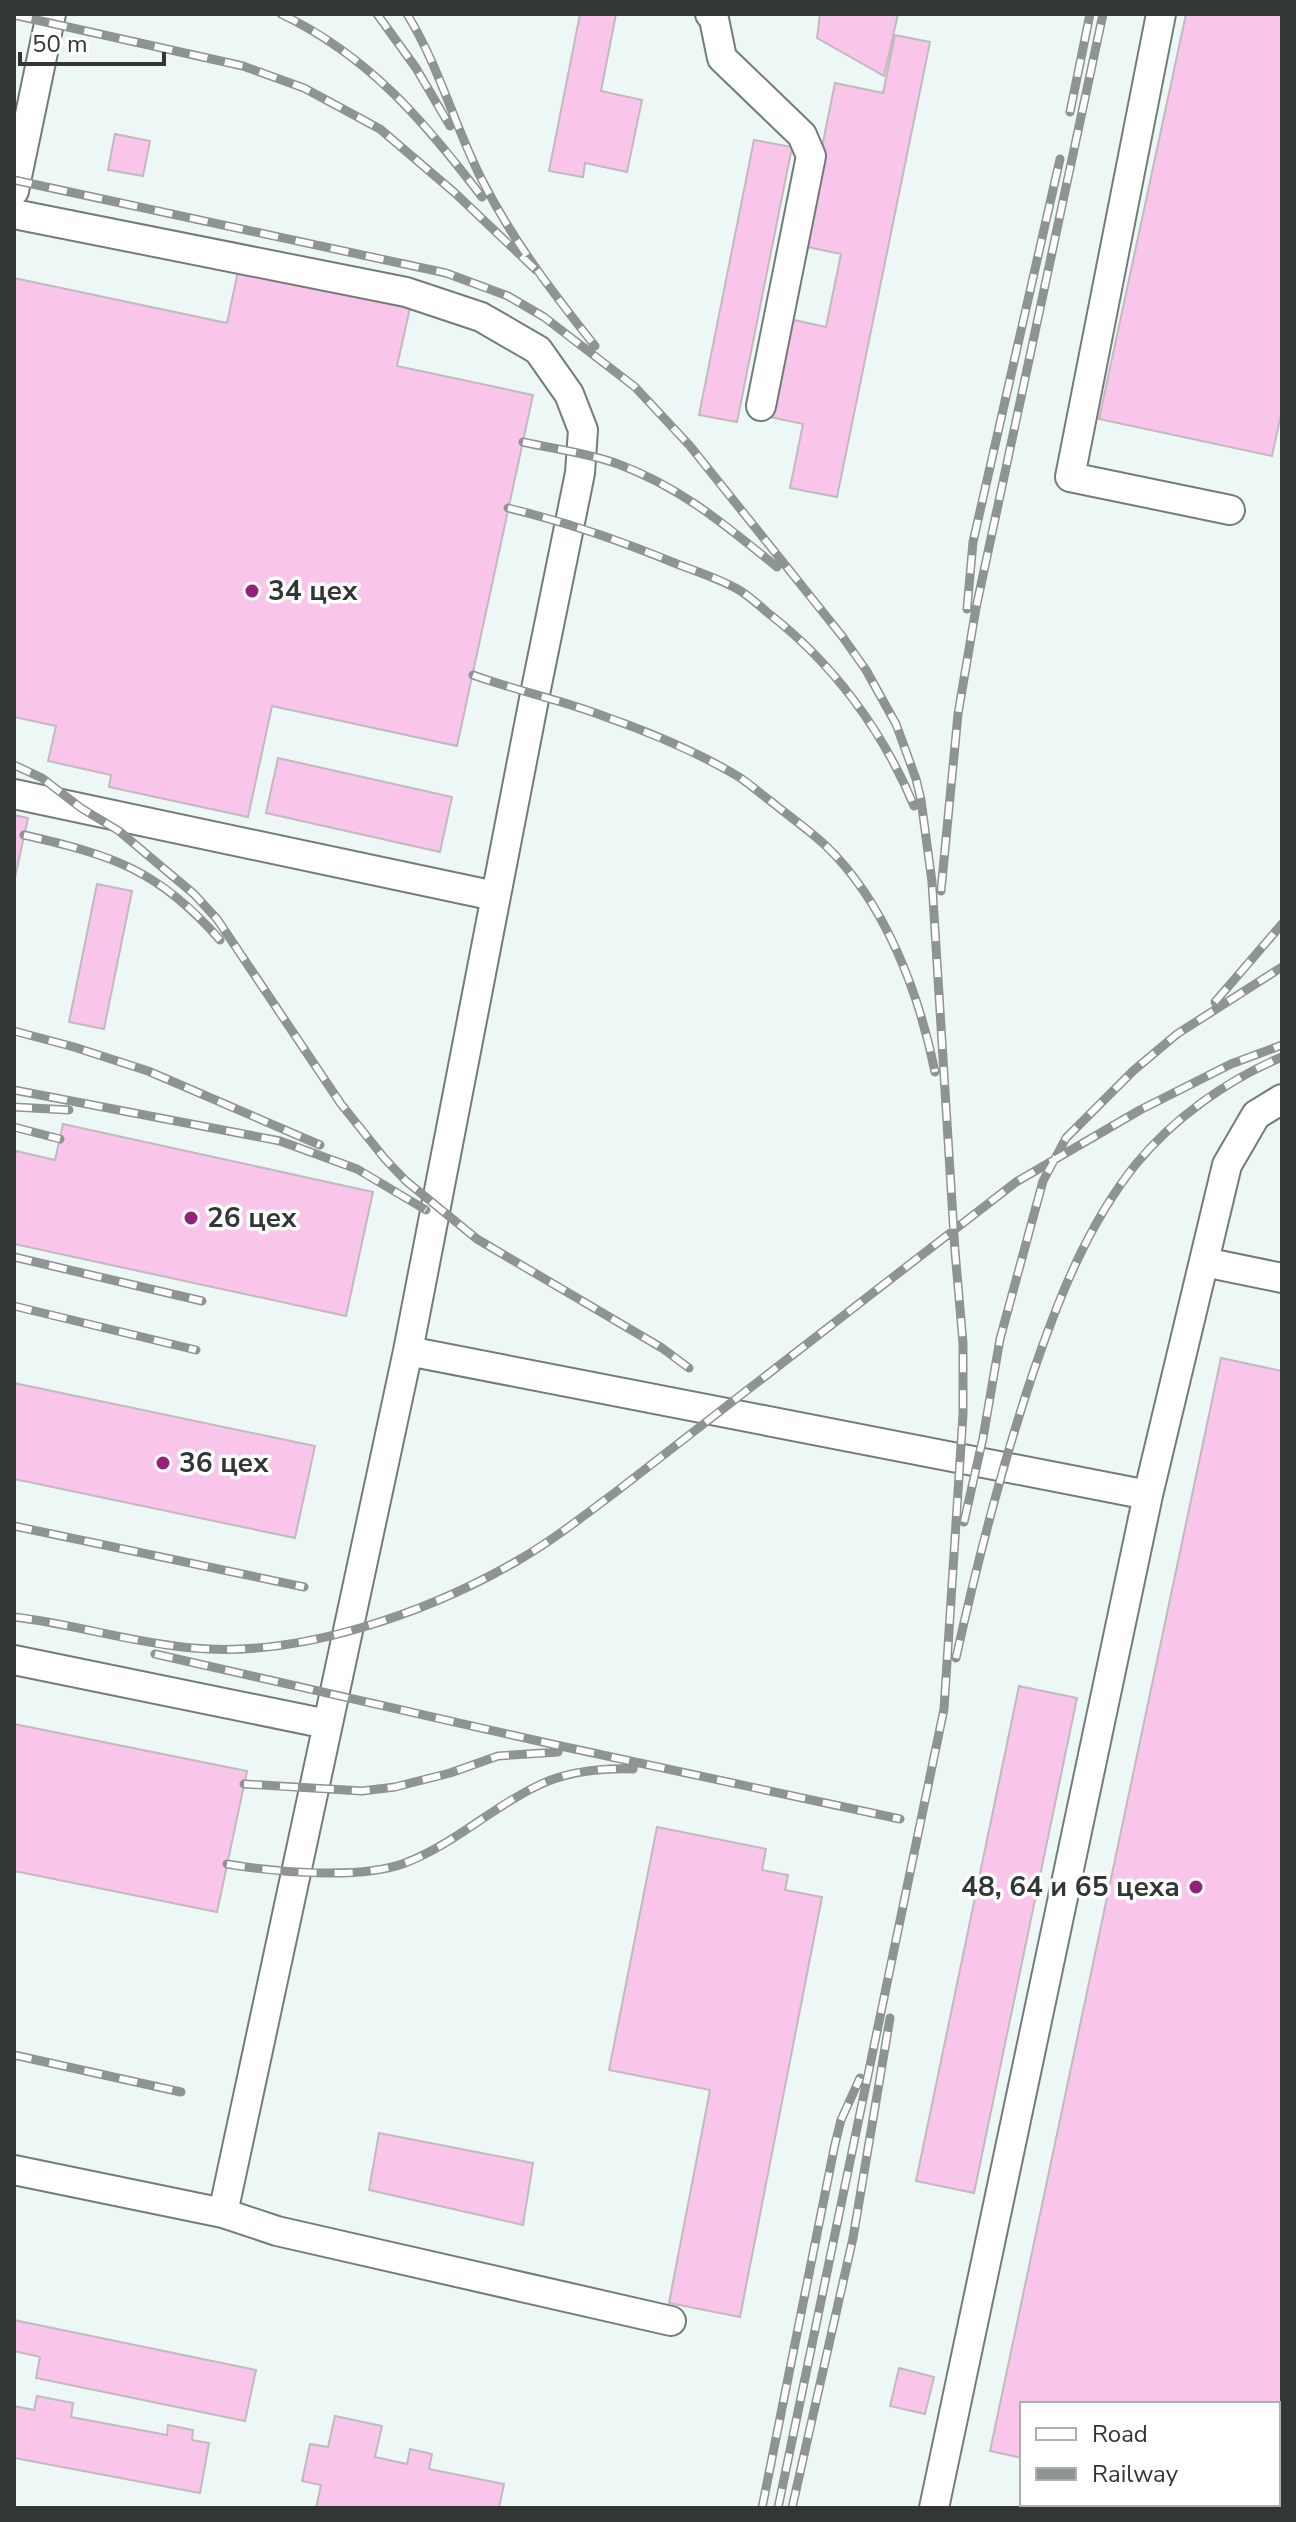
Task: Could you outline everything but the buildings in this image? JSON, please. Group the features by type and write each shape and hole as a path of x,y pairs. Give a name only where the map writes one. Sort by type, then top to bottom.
{"lane":[{"path":"14,191 51,14"},
{"path":"1161,14 1070,477 1230,510"},
{"path":"714,16 722,58 802,135 811,156 761,406"},
{"path":"14,214 406,292 481,317 538,350 569,394 583,430 580,473 408,1351 223,2213"},
{"path":"14,794 495,896"},
{"path":"934,2508 1148,1495 1227,1165 1256,1115 1282,1099"},
{"path":"1204,1262 1282,1278"},
{"path":"408,1351 1148,1495"},
{"path":"14,1660 327,1724"},
{"path":"14,2170 223,2213 277,2231 671,2321"}],"railway":[{"path":"281,14 313,31 368,70 416,117 482,197"},
{"path":"377,14 416,68 450,126"},
{"path":"407,14 429,55 472,159 494,202 534,266 595,346"},
{"path":"1070,112 1090,14"},
{"path":"941,891 958,714 976,608 1103,14"},
{"path":"14,15 243,66 304,88 380,129 455,193 536,270"},
{"path":"967,609 973,542 1060,159"},
{"path":"14,180 446,273 508,296 544,317 635,387 690,446 866,670 896,724 916,779 932,882 963,1343 963,1414 944,1709 778,2508"},
{"path":"523,442 595,457 663,484 702,509 777,567"},
{"path":"508,508 615,540 717,579 746,595 792,633 835,676 887,751 914,806"},
{"path":"473,675 589,711 692,752 739,777 819,839 846,868 882,921 920,1011 935,1072"},
{"path":"14,765 42,778 81,808 119,831 194,894 217,919 341,1104 406,1181 477,1239 662,1348 689,1368"},
{"path":"24,835 83,850 132,869 176,897 220,940"},
{"path":"1215,1002 1282,924"},
{"path":"964,1522 983,1438 1000,1339 1043,1181 1066,1138 1133,1071 1177,1034 1282,967"},
{"path":"14,1031 148,1071 320,1145"},
{"path":"14,1617 171,1646 234,1649 318,1639 361,1628 443,1598 517,1561 568,1527 1016,1182 1140,1110 1231,1064 1282,1045"},
{"path":"956,1658 990,1516 1021,1411 1052,1320 1088,1238 1118,1188 1167,1131 1222,1089 1282,1057"},
{"path":"14,1090 280,1141 357,1169 426,1210"},
{"path":"14,1107 69,1110"},
{"path":"14,1127 60,1139"},
{"path":"14,1257 202,1301"},
{"path":"14,1306 196,1350"},
{"path":"14,1526 304,1587"},
{"path":"155,1654 900,1819"},
{"path":"244,1784 362,1791 395,1787 450,1773 498,1756 558,1752"},
{"path":"227,1864 317,1873 386,1868 423,1855 548,1781 584,1772 633,1769"},
{"path":"792,2508 853,2238 890,2018"},
{"path":"14,2055 181,2092"},
{"path":"762,2508 835,2144 841,2120 860,2078"}],"place":[{"name":"34 цех","path":"252,591"},
{"name":"26 цех","path":"191,1218"},
{"name":"36 цех","path":"163,1463"},
{"name":"48, 64 и 65 цеха","path":"1196,1887"}]}
